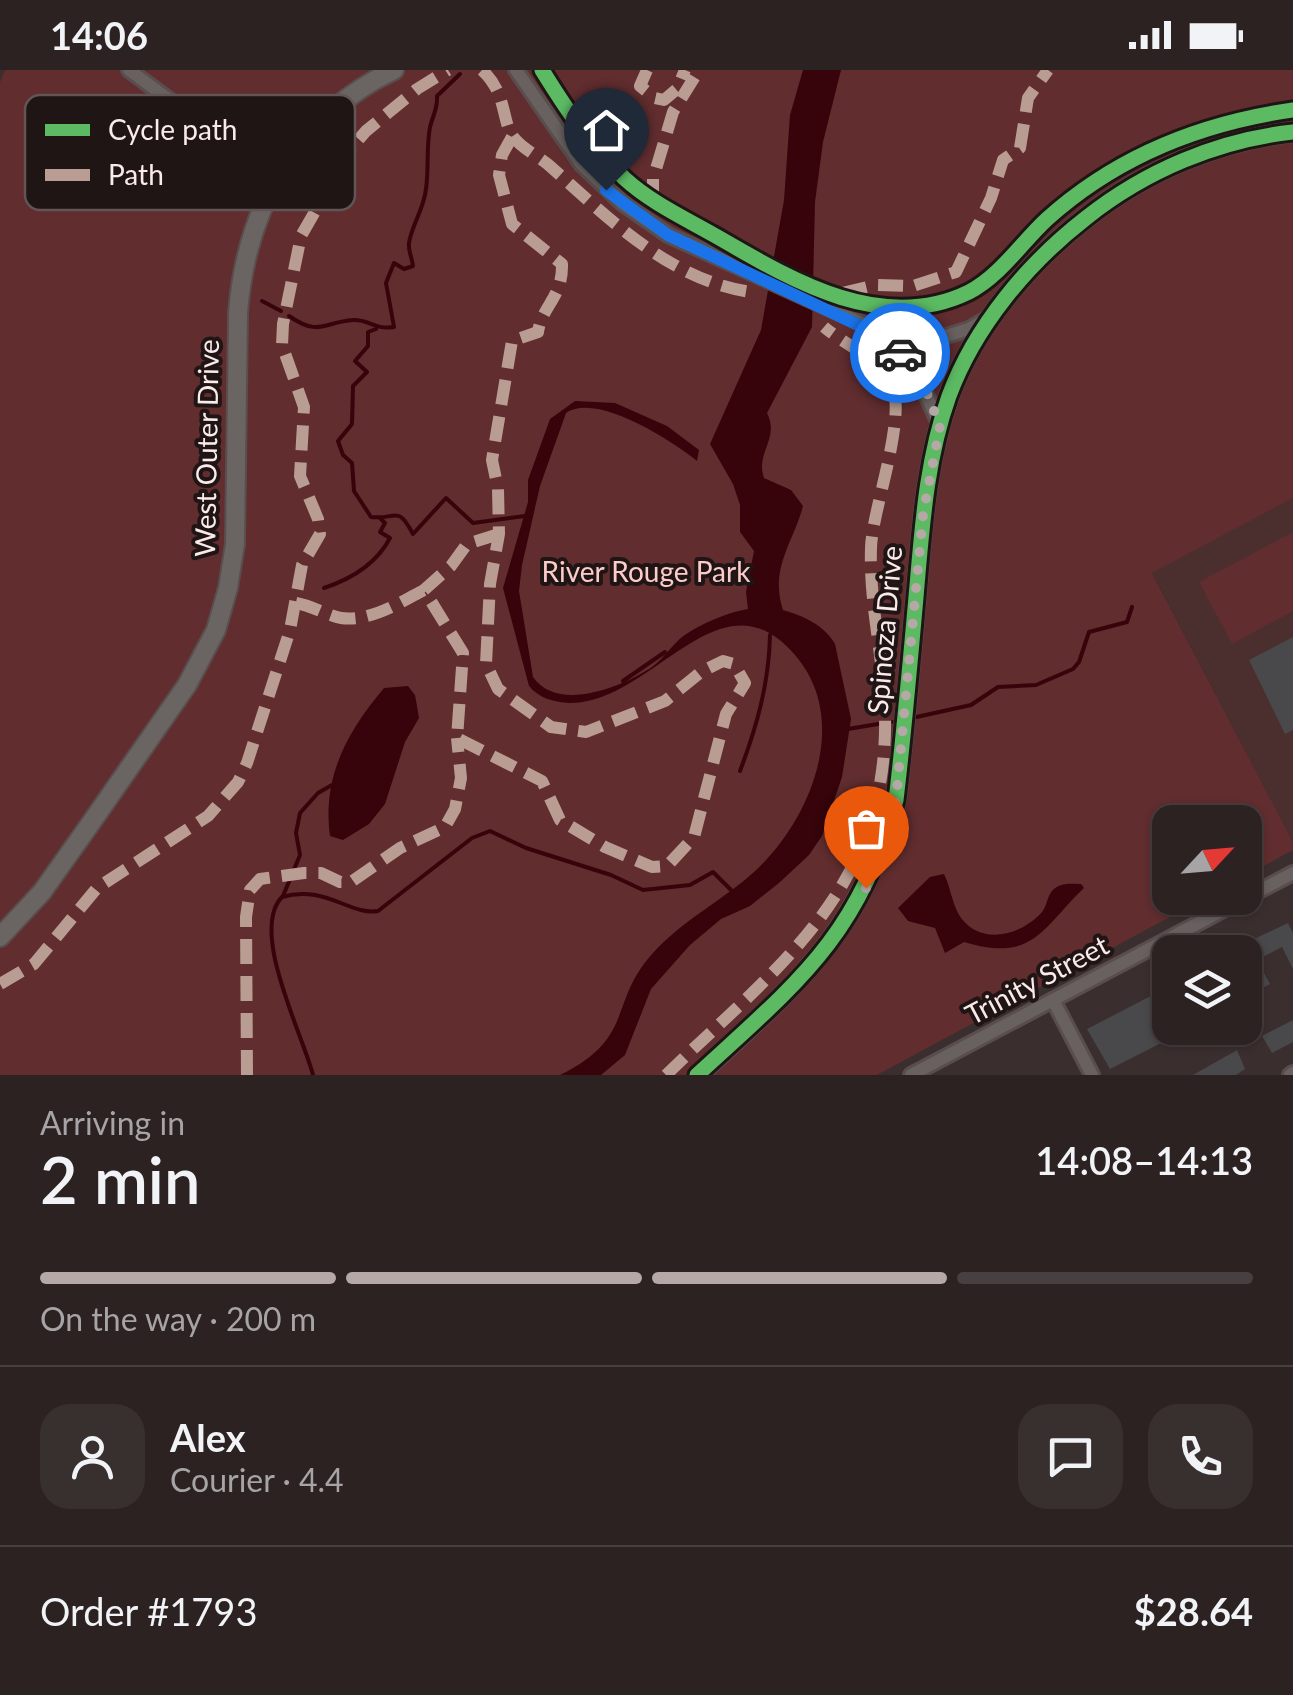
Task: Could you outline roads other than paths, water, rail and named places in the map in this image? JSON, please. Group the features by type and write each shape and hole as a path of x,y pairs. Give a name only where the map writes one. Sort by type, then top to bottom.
{"street":[{"path":"129,70 163,95"},
{"name":"West Outer Drive","path":"355,96 394,70"},
{"path":"516,70 560,138 622,204 668,235 873,332 906,340 936,339 969,329 998,310"},
{"name":"Spinoza Drive","path":"700,1074 789,991 831,945 866,888 885,840 896,800 923,515 940,426 960,370 998,310 1042,257 1070,230 1125,190 1194,156 1293,132"},
{"name":"West Outer Drive","path":"0,937 42,892 93,820 187,685 216,630 235,544 240,282 260,210"},
{"path":"873,332 898,351 917,374 940,426"},
{"name":"Trinity Street","path":"911,1075 1293,872"},
{"path":"1053,1000 1092,1075"}],"waterway":[{"path":"289,316 315,327 353,320 394,327 386,283 394,263 404,269 413,266 409,243 425,196 429,135 437,96 460,74"},
{"path":"262,301 281,311"},
{"path":"376,329 368,332 368,346 355,361 367,372 353,386 352,424 338,441 343,455 352,463 354,491 371,517 400,516 413,534 446,498 473,523 525,516"},
{"path":"324,588 362,569 385,547 390,538 380,532 385,523 380,518"},
{"path":"912,718 971,705 998,687 1036,685 1073,669 1089,632 1127,622 1132,607"},
{"path":"740,771 761,704 770,635"},
{"path":"623,681 665,652"},
{"path":"848,729 878,724"},
{"path":"283,896 300,855 296,833 300,813 318,793 332,785"},
{"path":"313,1075 275,958 273,913 282,897 311,894 378,911 472,838 490,831 643,890 690,885 713,872 733,892"}],"park label":[{"name":"River Rouge Park","path":"646,572"}]}
